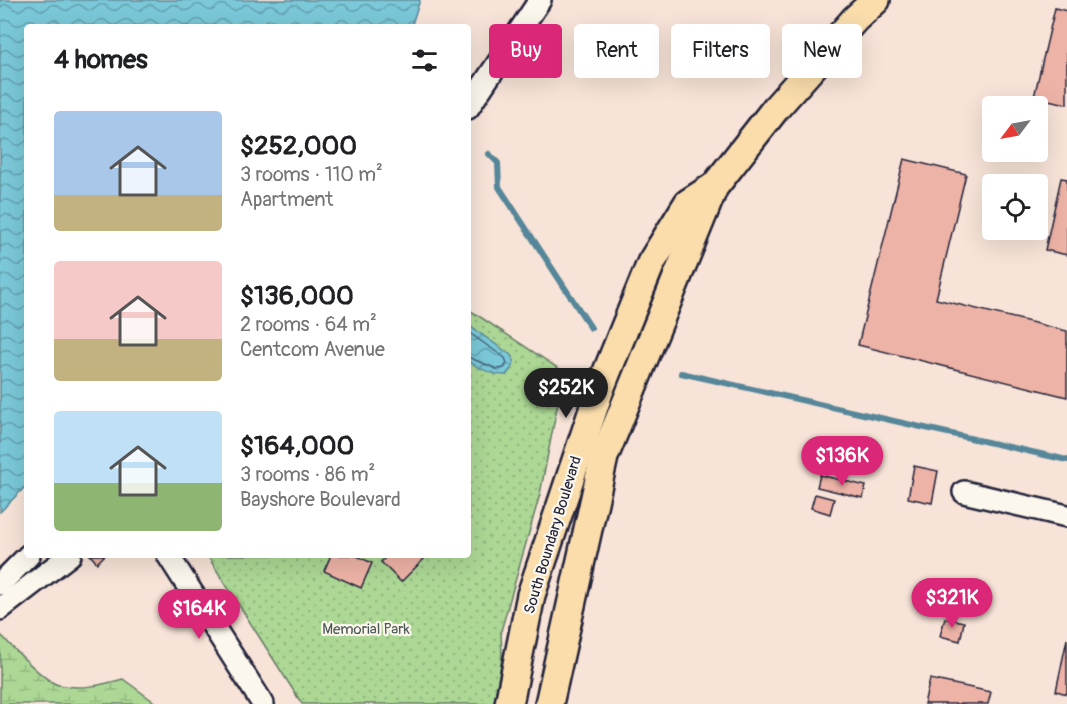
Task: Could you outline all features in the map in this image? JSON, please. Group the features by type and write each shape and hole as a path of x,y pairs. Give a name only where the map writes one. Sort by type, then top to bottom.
{"main road":[{"name":"South Boundary Boulevard","path":"549,704 604,458 714,187 783,100 855,19 876,0"},
{"name":"South Boundary Boulevard","path":"509,704 531,595 600,389 651,262 688,203 714,187"}],"street":[{"path":"471,104 540,0"},
{"path":"964,492 1067,516"},
{"path":"0,584 26,558"},
{"path":"0,609 66,558"},
{"path":"170,558 263,704"}],"green space":[{"name":"Memorial Park","path":"471,311 564,372 540,494 501,631 502,658 494,704 302,704 209,558 471,558"},
{"path":"0,634 28,663 53,683 84,687 123,679 157,704 0,704"}],"water":[{"path":"0,0 420,0 412,24 24,24 24,488 0,512"},
{"path":"471,327 511,355 514,362 506,375 477,367 471,363"}],"building":[{"path":"1055,8 1067,11 1067,104 1048,100 1048,96 1034,96"},
{"path":"904,159 966,174 936,299 1067,331 1067,397 858,345"},
{"path":"1061,178 1067,179 1067,255 1045,250"},
{"path":"914,466 938,471 932,503 908,498"},
{"path":"820,475 866,486 863,498 817,487"},
{"path":"815,494 834,499 830,514 811,508"},
{"path":"93,558 102,558 97,563"},
{"path":"330,558 361,558 372,563 361,588 324,571"},
{"path":"385,558 425,558 401,582 381,562"},
{"path":"945,618 964,622 960,641 940,636"},
{"path":"1067,639 1067,694 1056,691"},
{"path":"930,679 991,692 988,704 924,704"}],"waterway":[{"path":"489,154 498,163 499,187 591,328"},
{"path":"681,373 1067,460"}]}
